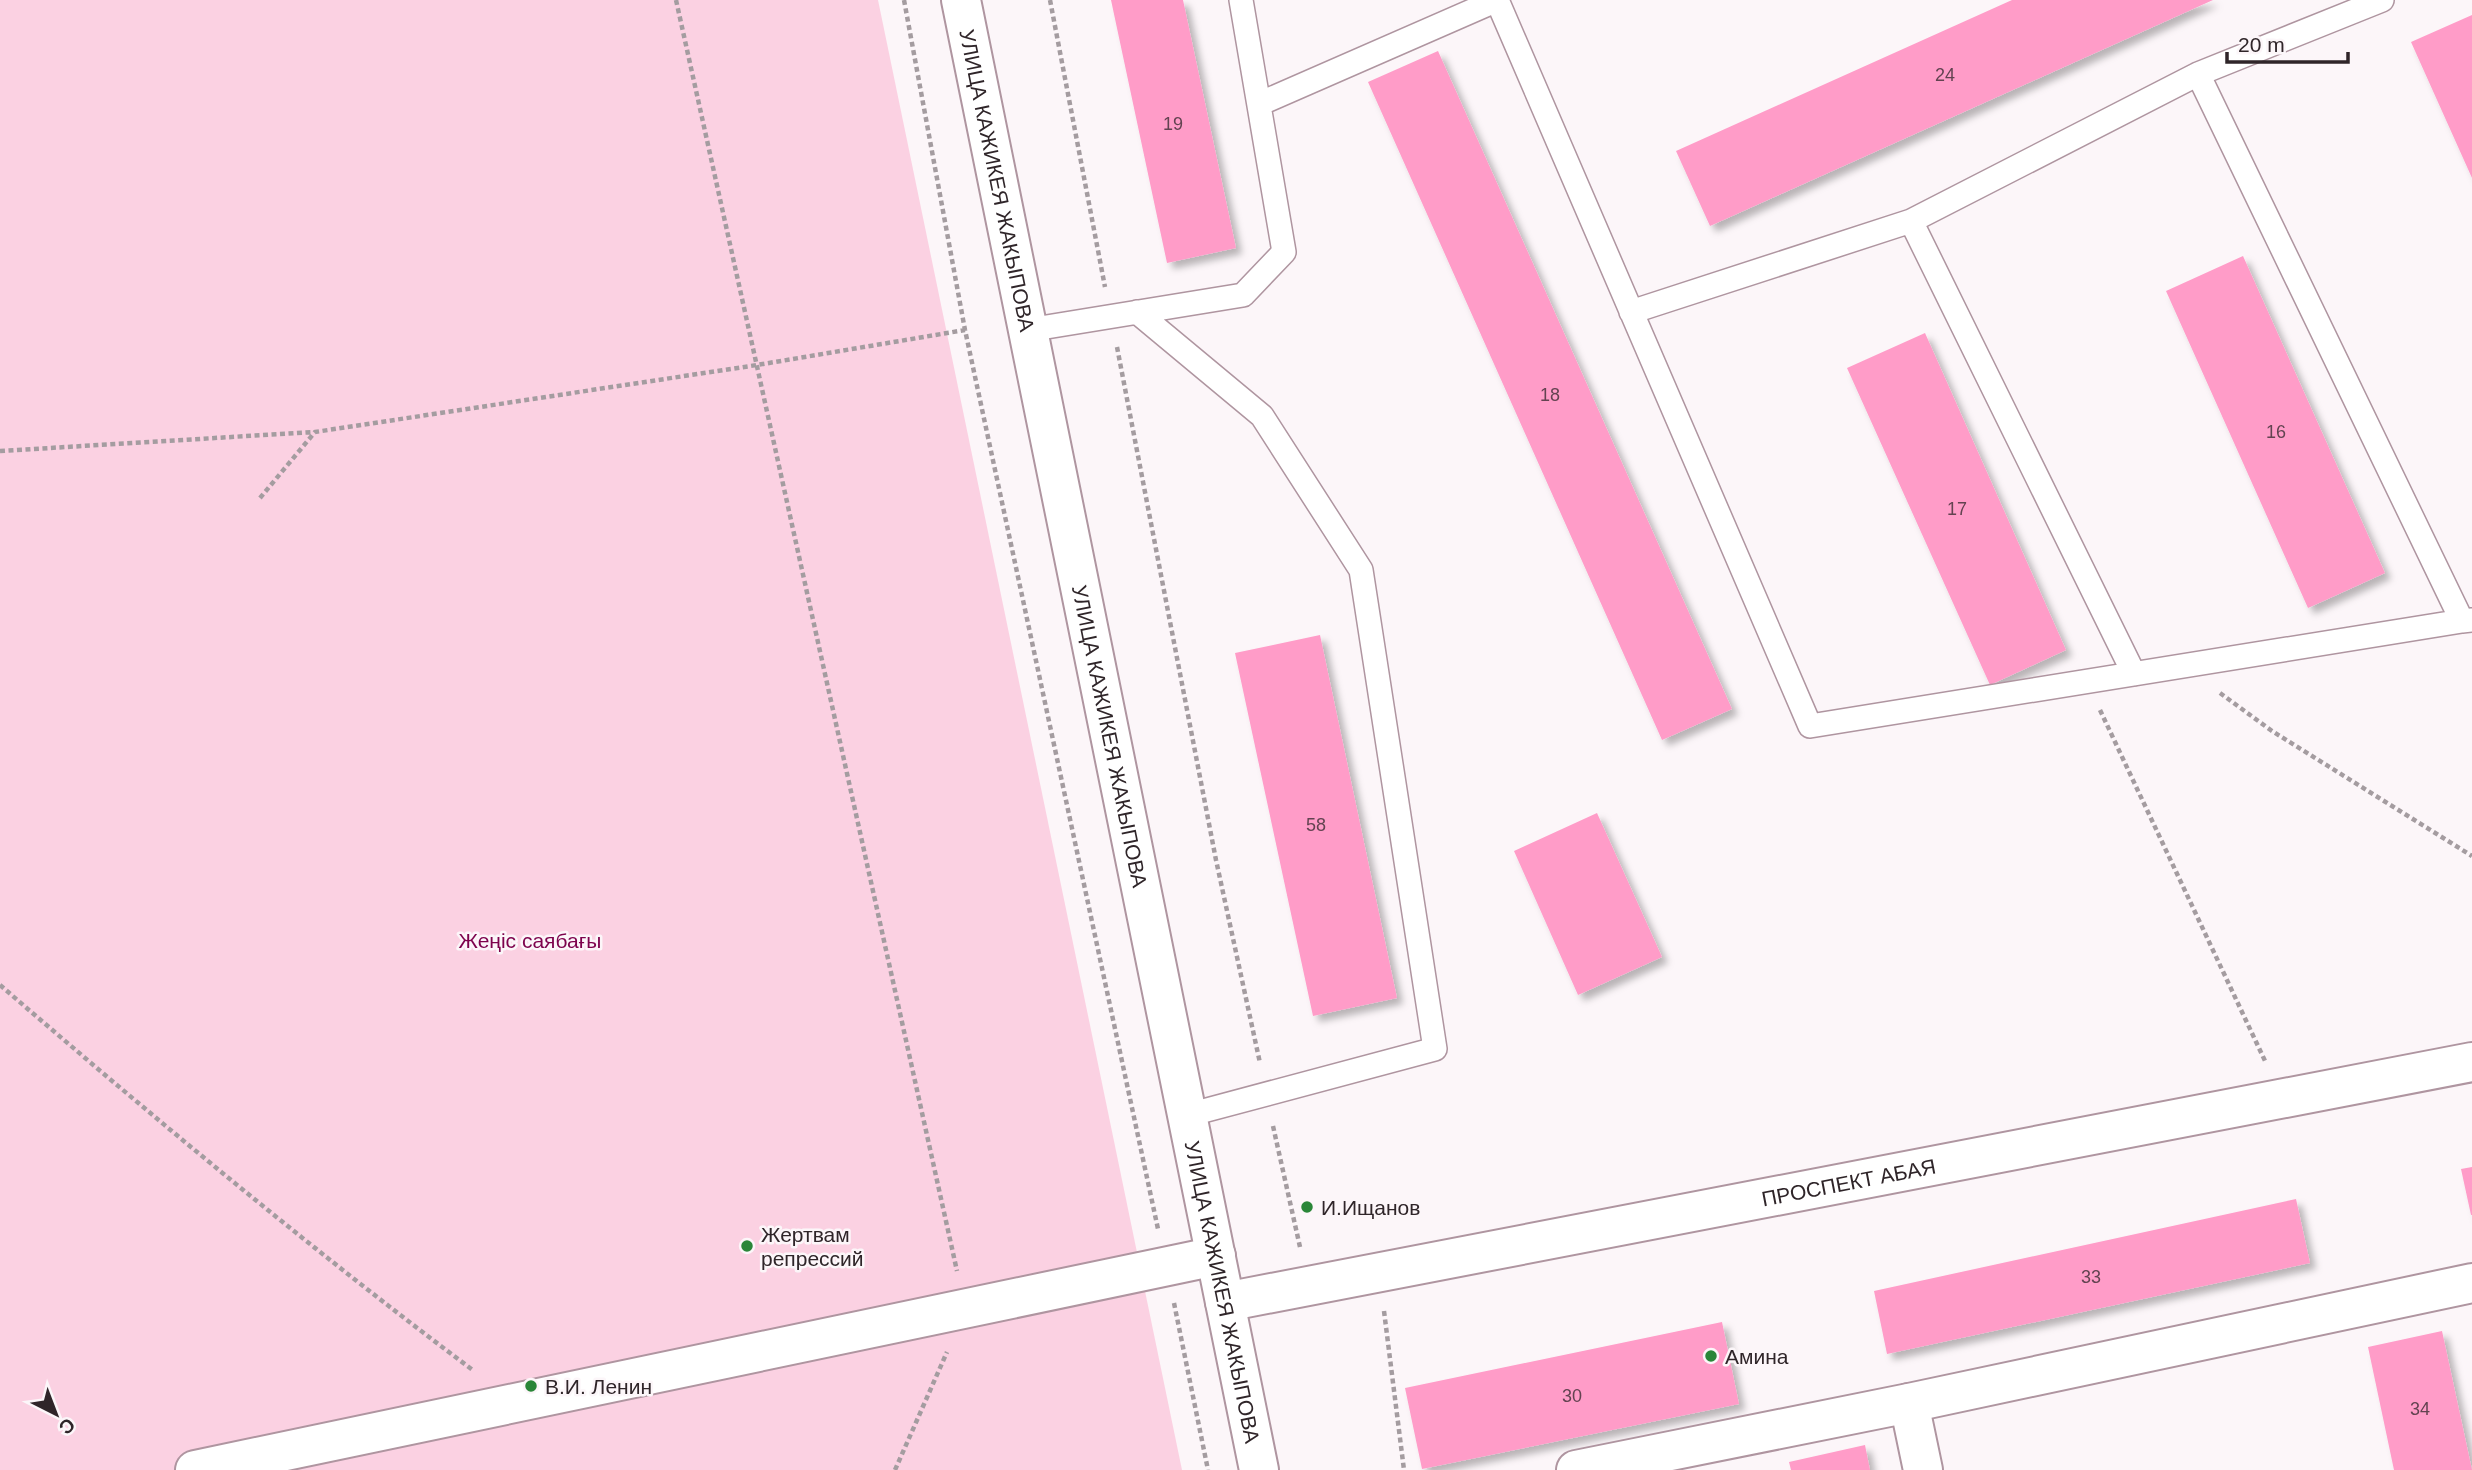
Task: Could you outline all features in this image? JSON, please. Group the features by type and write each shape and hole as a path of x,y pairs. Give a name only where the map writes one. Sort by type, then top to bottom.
{"street":[{"name":"УЛИЦА КАЖИКЕЯ ЖАКЫПОВА","path":"961,0 1259,1470"},
{"name":"ПРОСПЕКТ АБАЯ","path":"1225,1302 2472,1062"},
{"path":"195,1470 1216,1256"},
{"path":"1576,1470 1909,1403 2472,1283"},
{"path":"1909,1403 1923,1470"}],"lane":[{"path":"1028,330 1243,295 1284,251 1241,0"},
{"path":"1631,312 1911,221 2197,74 2382,0"},
{"path":"1259,104 1497,1 1810,726 2467,620 2197,74"},
{"path":"1911,221 2134,674"},
{"path":"1137,312 1262,416 1362,570 1435,1049 1188,1115"}],"path":[{"path":"676,0 966,1309 895,1470"},
{"path":"904,0 965,330 1208,1470"},
{"path":"1050,0 1216,860 1308,1286"},
{"path":"0,452 314,432 757,365 965,330"},
{"path":"260,498 314,432"},
{"path":"2183,666 2272,731 2472,856"},
{"path":"2086,682 2283,1098"},
{"path":"0,985 208,1162 389,1307 516,1403"},
{"path":"1379,1272 1404,1470"}],"green space":[{"name":"Жеңіс саябағы","path":"0,0 878,0 1182,1470 0,1470"}],"building":[{"path":"1111,0 1183,0 1236,248 1167,263"},
{"path":"2012,0 2213,0 1710,226 1676,151"},
{"path":"2472,15 2472,178 2411,42"},
{"path":"1438,51 1732,709 1662,740 1368,82"},
{"path":"2243,256 2385,573 2308,608 2166,291"},
{"path":"1925,333 2066,650 1990,685 1847,368"},
{"path":"1320,635 1397,998 1313,1016 1235,653"},
{"path":"1597,813 1662,957 1578,995 1514,851"},
{"path":"2472,1167 2472,1215 2471,1215 2461,1169"},
{"path":"2296,1199 2310,1263 1887,1354 1874,1291"},
{"path":"1722,1322 1739,1404 1422,1469 1405,1388"},
{"path":"2442,1331 2472,1470 2394,1470 2368,1347"},
{"path":"1865,1445 1870,1470 1791,1470 1789,1462"}],"place":[{"name":"И.Ищанов","path":"1307,1207"},
{"name":"Жертвам репрессий","path":"747,1246"},
{"name":"Амина","path":"1711,1356"},
{"name":"В.И. Ленин","path":"531,1386"}]}
